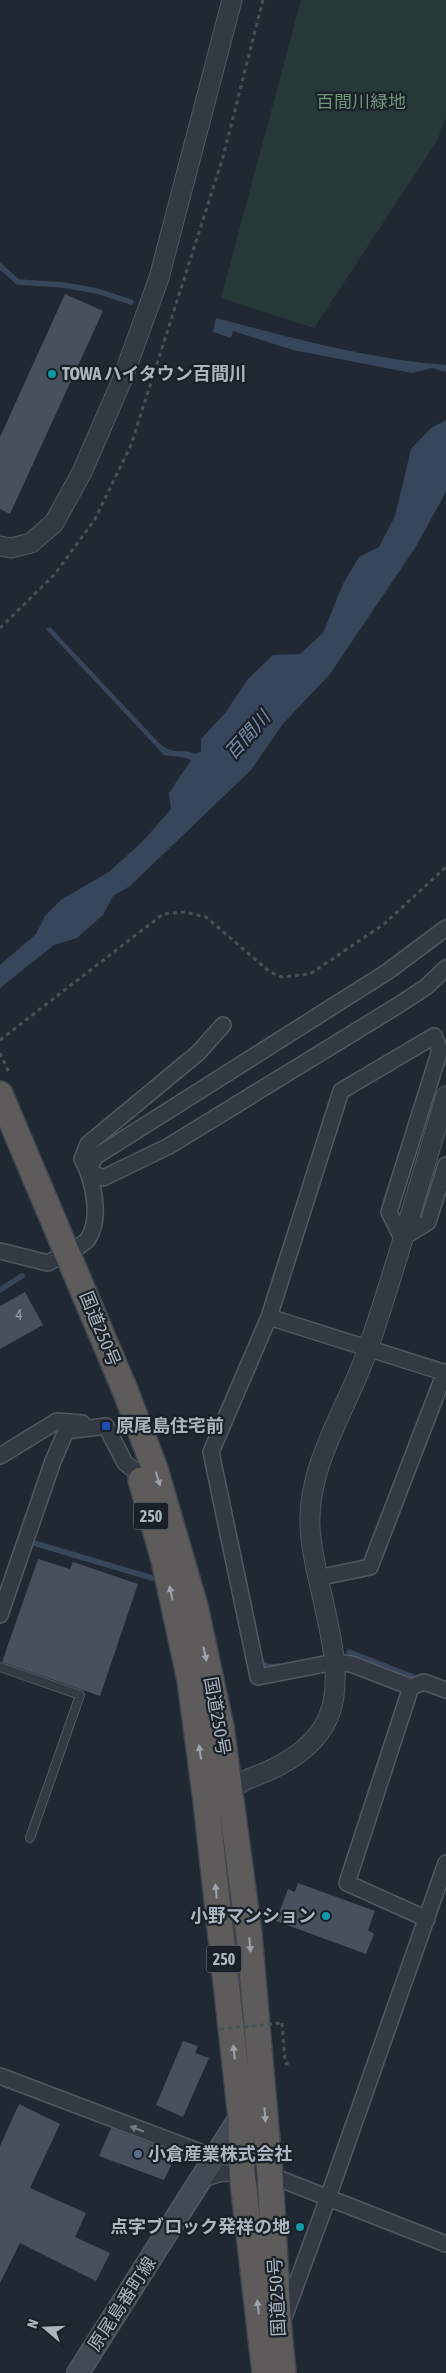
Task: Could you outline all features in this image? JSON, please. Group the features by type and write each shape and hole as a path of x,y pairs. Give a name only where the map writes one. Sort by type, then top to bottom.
{"highway":[{"name":"国道250号","path":"0,1094 60,1248 139,1474 164,1560 190,1680 206,1801 241,2118 242,2172 271,2371"},
{"name":"国道250号","path":"0,1124 60,1248 129,1399 172,1523 199,1624 220,1727 242,1875 260,2049 270,2175 279,2331 271,2371"}],"main road":[{"name":"原尾島番町線","path":"78,2373 241,2118 253,2092 260,2049"}],"street":[{"path":"0,546 11,548 31,543 54,523 82,472 122,380 159,278 232,0"},
{"path":"88,1170 95,1157 387,972 446,928"},
{"path":"88,1170 103,1178 169,1146 397,1006 426,987 446,968"},
{"path":"0,1251 48,1263 60,1248 88,1238 94,1222 94,1198 88,1170 82,1159 88,1144 198,1053 223,1025"},
{"path":"402,1238 389,1212 440,1050 434,1036 341,1091 269,1317 211,1452 258,1677 335,1662 351,1664 411,1687 424,1682 446,1690"},
{"path":"229,1793 242,1780 263,1774 307,1748 328,1718 336,1686 335,1662 317,1578 310,1526 313,1486 327,1446 369,1348 446,1096"},
{"path":"402,1238 428,1222 446,1165"},
{"path":"269,1317 445,1372 370,1567 317,1578"},
{"path":"0,1456 56,1421 106,1426"},
{"path":"106,1426 125,1463 139,1474"},
{"path":"0,1615 53,1461 66,1431 106,1426"},
{"path":"411,1687 347,1883 426,1919"},
{"path":"279,2331 328,2199 446,1863"},
{"path":"0,2076 216,2158"},
{"path":"202,2179 222,2173 242,2172 270,2175 446,2244"}],"lane":[{"path":"0,1667 80,1695 30,1838"}],"path":[{"path":"0,1040 163,914 185,912 206,917 270,972 282,977 310,974 384,924 446,867"},
{"path":"220,2029 282,2023 287,2062"}],"green space":[{"name":"百間川緑地","path":"301,0 446,0 446,117 437,141 314,328 221,298"}],"water":[{"path":"216,318 359,353 446,365 446,372 432,368 412,373 293,350 233,331 231,338 213,332"},
{"name":"百間川","path":"446,420 446,492 415,548 330,674 282,725 251,770 130,886 113,896 103,915 77,938 54,945 0,988 0,965 36,934 45,916 62,899 109,872 143,841 171,809 169,793 191,760 164,755 46,629 50,627 159,743 174,751 185,751 195,754 201,752 201,739 225,713 248,679 273,655 300,654 323,633 343,584 359,557 379,547 395,516 411,449 431,428"}],"building":[{"name":"TOWA ハイタウン百間川","path":"65,294 103,311 10,514 0,509 0,437"},
{"path":"25,1292 43,1325 0,1349 0,1306"},
{"path":"38,1559 70,1569 73,1562 138,1584 100,1696 2,1662"},
{"name":"小野マンション","path":"298,1883 375,1911 368,1930 374,1934 366,1954 276,1921 288,1889 295,1892"},
{"path":"183,2041 198,2046 195,2053 209,2058 183,2117 156,2105"},
{"path":"19,2104 60,2124 30,2188 86,2213 75,2237 110,2253 96,2281 20,2243 0,2283 0,2146"},
{"path":"111,2128 177,2153 164,2180 99,2156"}],"waterway":[{"path":"0,266 18,282 64,285 97,291 131,302"},
{"path":"0,1290 22,1276"},
{"path":"34,1543 152,1578"},
{"path":"349,1652 413,1677"},
{"path":"259,1659 260,1663 270,1667 278,1666"}],"place":[{"name":"TOWA ハイタウン百間川","path":"52,374"},
{"name":"原尾島住宅前","path":"106,1426"},
{"name":"小野マンション","path":"326,1916"},
{"name":"小倉産業株式会社","path":"138,2154"},
{"name":"点字ブロック発祥の地","path":"300,2227"}]}
